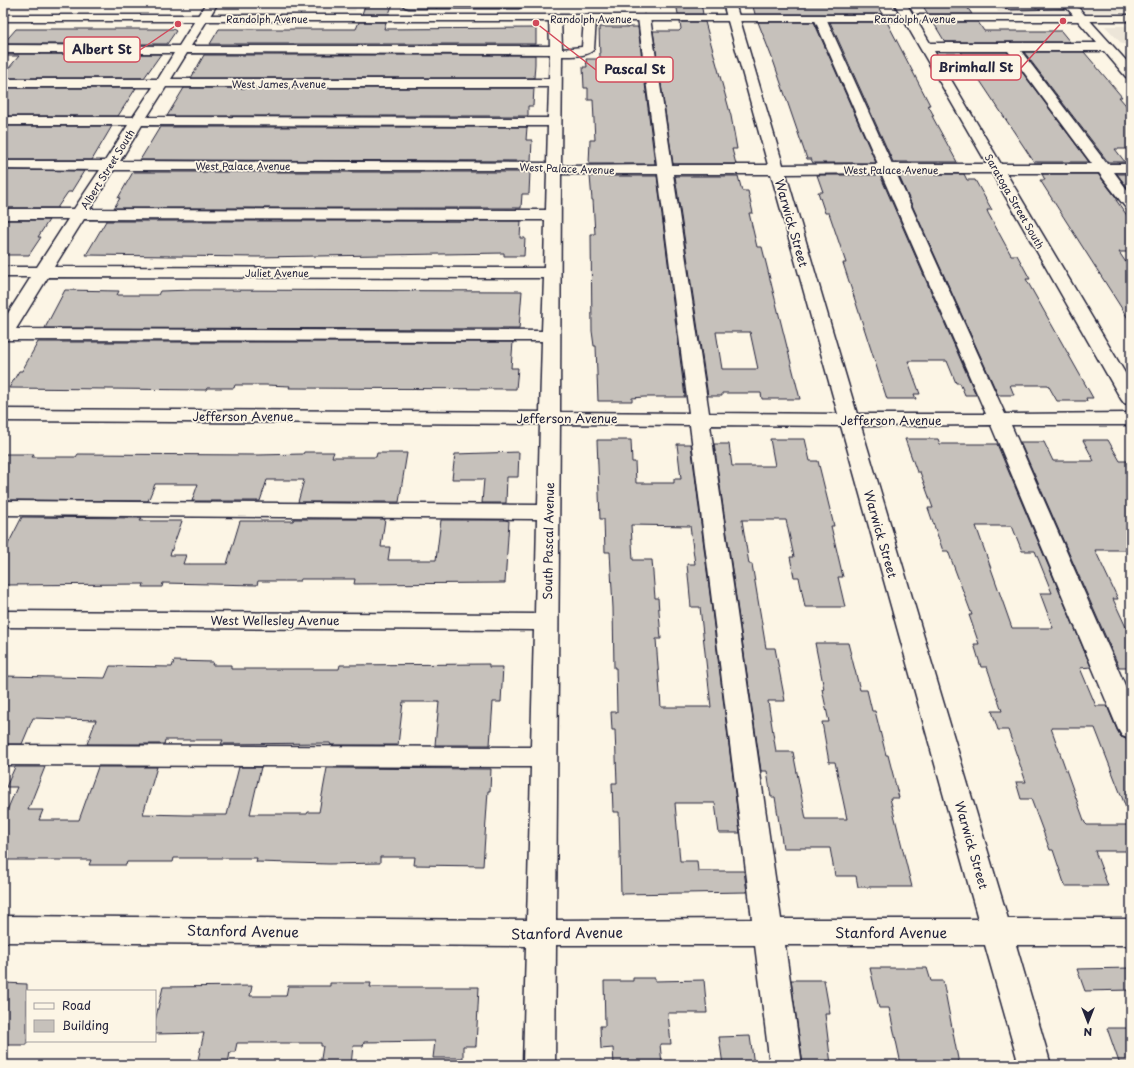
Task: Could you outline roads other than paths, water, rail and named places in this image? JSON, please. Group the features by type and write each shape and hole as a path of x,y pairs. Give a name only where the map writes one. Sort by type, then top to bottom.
{"street":[{"name":"Albert Street South","path":"3,334 212,3"},
{"name":"Saratoga Street South","path":"900,3 1131,399"},
{"path":"408,18 407,12 409,4 519,4 519,18"},
{"path":"1009,6 1069,4 1131,74"},
{"name":"Randolph Avenue","path":"3,18 644,18 731,10 820,18 1131,18"},
{"name":"Warwick Street","path":"731,10 1035,1065"},
{"name":"South Pascal Avenue","path":"539,1065 545,756 551,273 554,168 554,83 556,51 555,18"},
{"path":"3,48 582,52 588,48 590,18"},
{"path":"644,18 700,419 786,1065"},
{"path":"820,18 998,420 1131,729"},
{"path":"926,47 1107,47"},
{"path":"1012,47 1131,205"},
{"name":"West James Avenue","path":"3,83 554,83"},
{"path":"3,121 554,122"},
{"name":"West Palace Avenue","path":"3,165 539,166 554,168 664,169 1131,168"},
{"path":"3,214 553,215"},
{"name":"Juliet Avenue","path":"3,272 551,273"},
{"path":"3,334 550,336"},
{"name":"Jefferson Avenue","path":"3,415 848,420 1131,419"},
{"path":"3,508 548,512"},
{"name":"West Wellesley Avenue","path":"3,619 547,622"},
{"path":"3,755 545,756"},
{"name":"Stanford Avenue","path":"3,929 541,934 577,932 1131,932"}],"place":[{"name":"Brimhall St","path":"1063,21"},
{"name":"Pascal St","path":"536,23"},
{"name":"Albert St","path":"178,24"}]}
